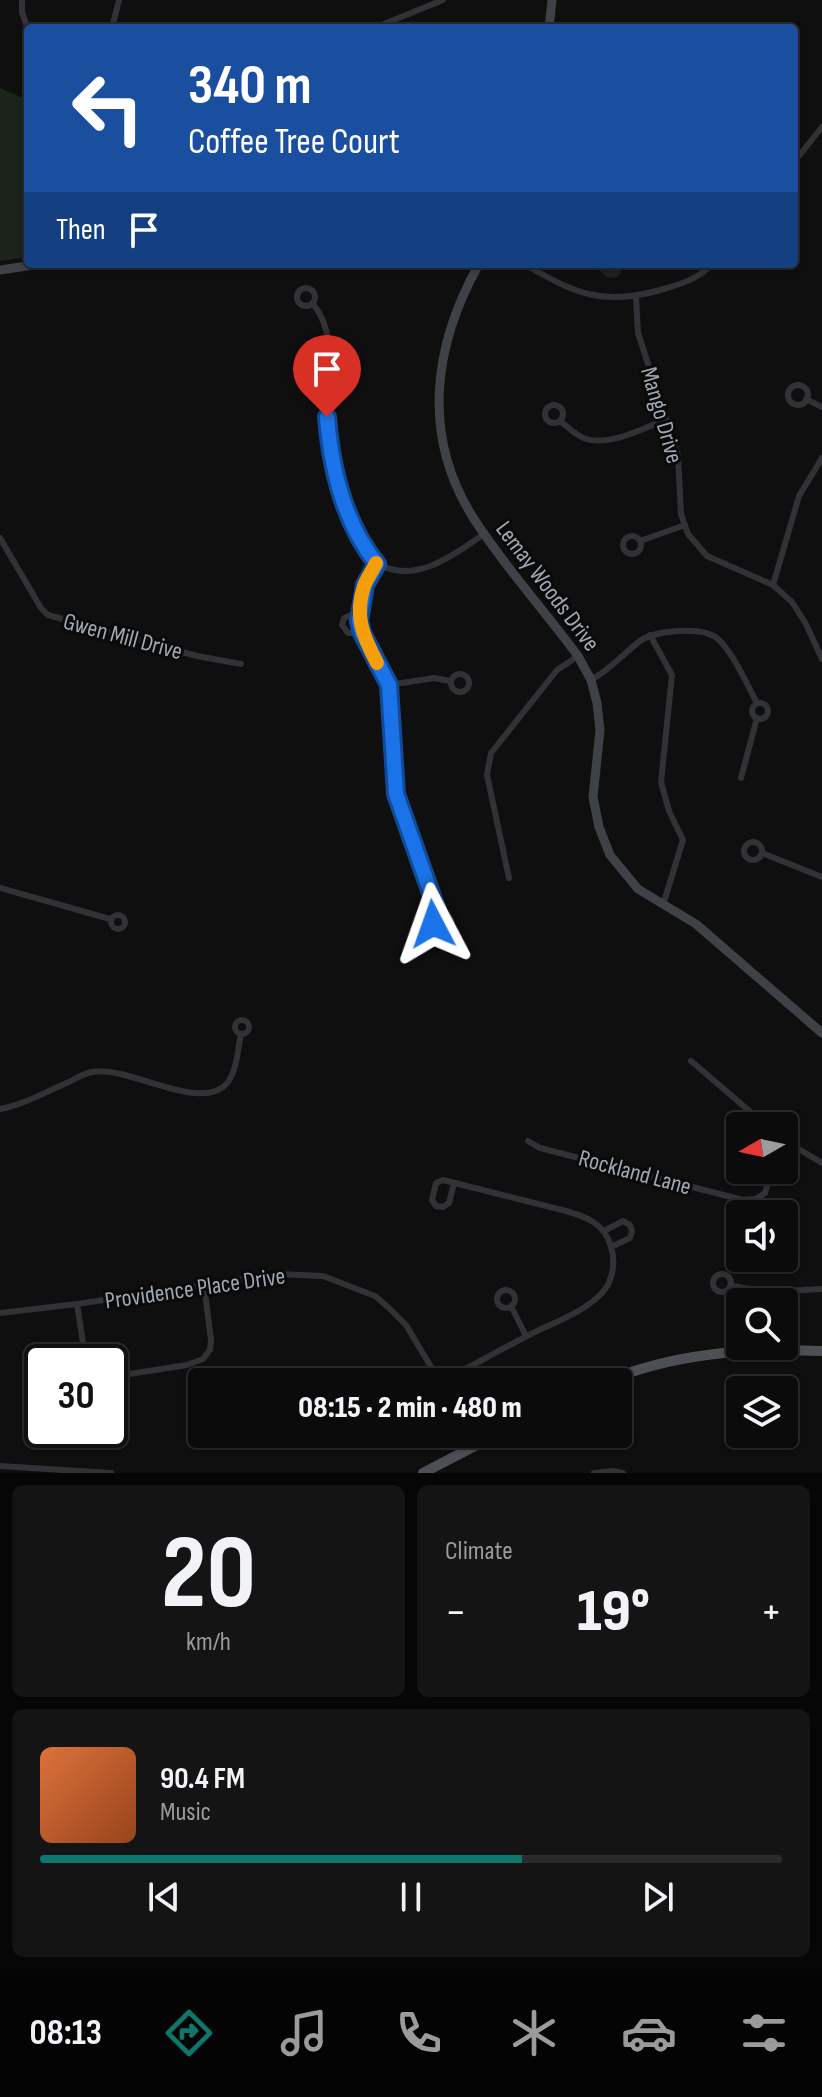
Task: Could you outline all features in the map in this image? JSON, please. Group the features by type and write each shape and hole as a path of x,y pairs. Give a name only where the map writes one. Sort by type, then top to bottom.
{"main road":[{"path":"632,1372 694,1355 759,1350 822,1351"},
{"path":"423,1473 464,1448"}],"street":[{"path":"22,0 26,24"},
{"path":"113,24 119,0"},
{"path":"390,24 443,0"},
{"path":"549,24 552,0"},
{"path":"798,157 822,127"},
{"path":"0,270 24,266"},
{"name":"Lemay Woods Drive","path":"477,268 450,325 441,365 439,404 449,466 464,502 484,534 578,656 591,680 600,730 593,782 599,827 618,868 638,889 696,924 822,1033"},
{"path":"532,268 574,290 598,297 636,297 678,285 707,268"},
{"name":"Mango Drive","path":"636,297 638,333 678,456 681,514 688,534 707,556 773,585 799,612 822,659"},
{"path":"313,304 321,314 327,331 330,454 349,516 365,549 377,564 409,571 419,570 456,554 484,534"},
{"path":"806,399 822,407"},
{"path":"560,421 578,436 598,440 622,436 665,420"},
{"path":"773,585 799,496 822,458"},
{"path":"640,541 685,525"},
{"name":"Gwen Mill Drive","path":"0,538 48,615 197,656 241,664"},
{"path":"377,564 365,585 359,612 362,633 389,685 396,794 439,916"},
{"path":"359,612 344,618 342,625 348,633 362,633"},
{"path":"591,680 650,635 680,631 718,639 757,703 764,705 767,711 763,717 757,718"},
{"path":"650,635 672,675 661,782 669,811 683,840 663,905"},
{"path":"509,878 487,775 491,753 557,670 578,656"},
{"path":"389,685 434,678 450,681"},
{"path":"757,703 752,711 757,718"},
{"path":"741,778 757,718"},
{"path":"762,853 822,877"},
{"path":"0,888 110,919"},
{"path":"0,1109 93,1072 124,1076 198,1094 216,1093 227,1084 232,1074 241,1034"},
{"path":"691,1061 751,1112"},
{"name":"Rockland Lane","path":"528,1141 540,1148 743,1200 756,1199 765,1193 768,1184"},
{"path":"798,1148 822,1163"},
{"path":"454,1183 449,1203 443,1207 436,1206 432,1200 436,1183 443,1180 586,1216 604,1231 611,1247 612,1277 602,1292 578,1310 466,1368"},
{"path":"604,1231 623,1221 630,1225 630,1238 611,1247"},
{"name":"Providence Place Drive","path":"0,1313 291,1274 323,1276 375,1296 406,1325 432,1368"},
{"path":"128,1374 187,1365 203,1359 210,1350 211,1340 204,1285"},
{"path":"732,1286 768,1292 822,1289"},
{"path":"77,1304 83,1344"},
{"path":"511,1306 526,1336"},
{"path":"0,1466 111,1473"},
{"path":"594,1473 623,1473"}],"shaded area":[{"path":"0,88 24,98 24,258 0,261"},
{"path":"597,268 621,268 618,277 608,278"}],"slow traffic":[{"path":"376,563 365,585 359,621 377,663"}],"route":[{"path":"327,417 330,454 349,516 365,549 377,564 365,585 359,621 389,685 396,794 425,869 439,916 433,924"}]}
